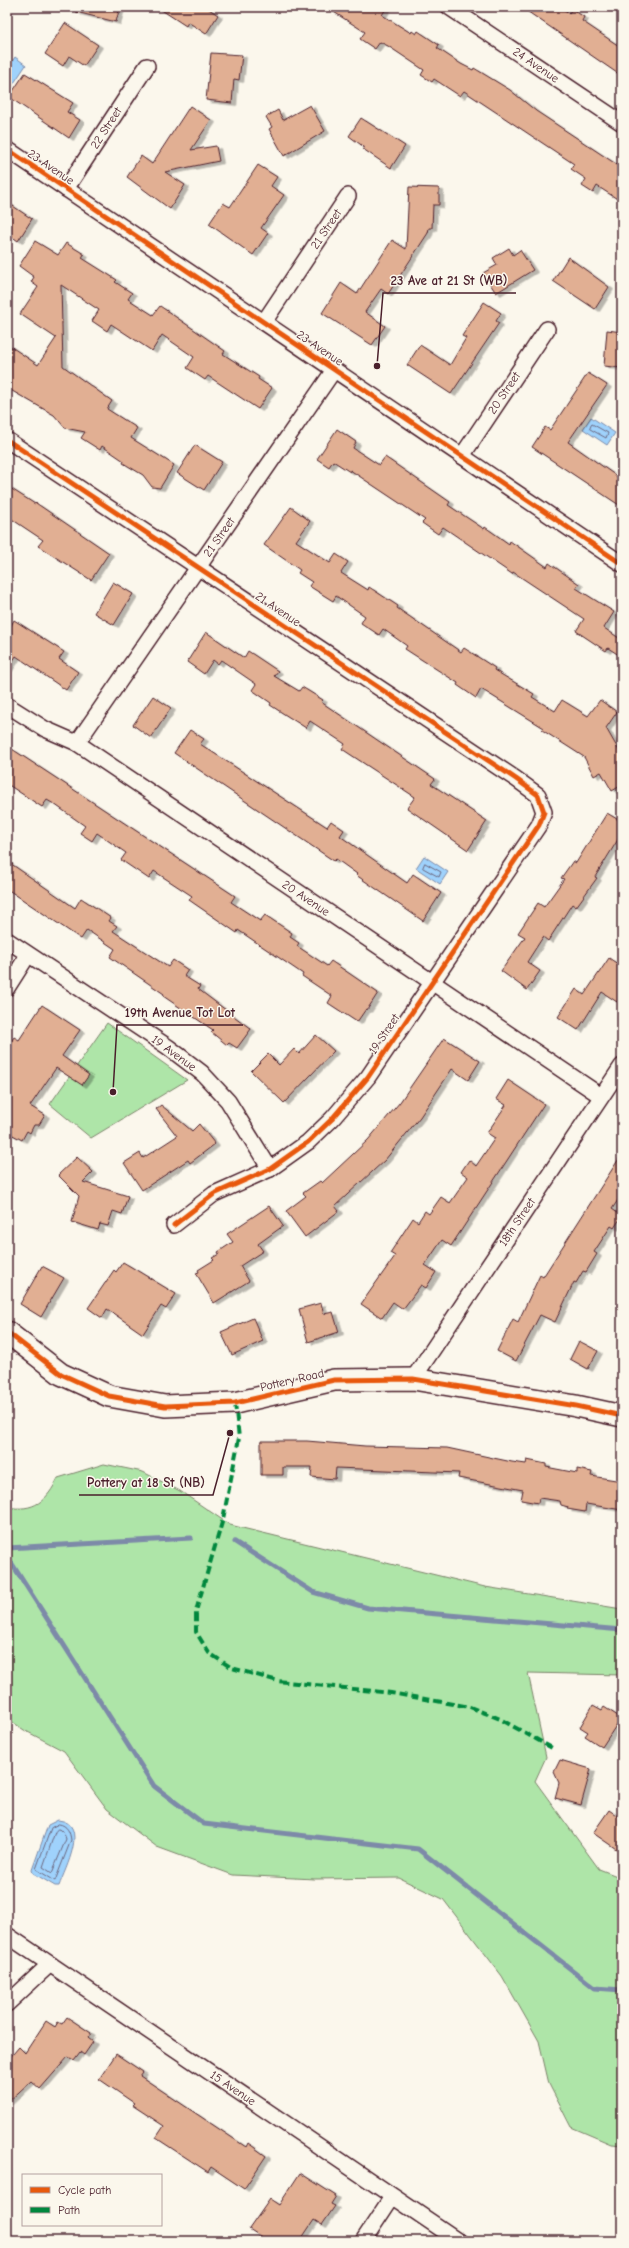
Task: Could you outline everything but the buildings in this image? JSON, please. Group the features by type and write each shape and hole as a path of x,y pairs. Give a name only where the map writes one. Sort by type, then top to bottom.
{"street":[{"name":"24 Avenue","path":"449,7 622,123"},
{"name":"22 Street","path":"66,189 147,66"},
{"name":"23 Avenue","path":"7,149 622,564"},
{"name":"21 Street","path":"264,322 348,196"},
{"name":"20 Street","path":"462,456 547,329"},
{"name":"21 Street","path":"77,743 334,370"},
{"name":"21 Avenue","path":"7,440 538,795"},
{"name":"20 Avenue","path":"7,706 45,729 77,743 601,1096"},
{"name":"19 Street","path":"174,1225 214,1194 270,1170 308,1142 353,1096 539,825 544,812 538,795"},
{"name":"19 Avenue","path":"7,940 168,1047 202,1073 228,1101 270,1170"},
{"path":"7,988 28,954"},
{"name":"18th Street","path":"413,1379 622,1066"},
{"name":"Pottery Road","path":"7,1332 61,1374 109,1396 165,1406 235,1403 334,1380 413,1379 576,1406 622,1416"},
{"name":"15 Avenue","path":"7,1935 459,2241"},
{"path":"7,2004 50,1964"},
{"path":"363,2241 392,2197"}],"green space":[{"path":"107,1023 187,1080 91,1138 50,1104"},
{"path":"104,1464 143,1472 180,1491 230,1525 485,1587 622,1609 622,1675 528,1673 546,1757 535,1781 599,1869 622,1878 622,2145 611,2144 571,2127 549,2084 539,2041 502,1976 443,1899 399,1878 315,1879 233,1875 157,1847 107,1809 64,1751 24,1730 7,1718 7,1507 25,1508 32,1506 44,1499 58,1478"}],"water":[{"path":"15,57 26,65 12,86 7,83 7,69"},
{"path":"591,417 615,433 607,445 583,429"},
{"path":"424,856 448,872 440,884 416,868"},
{"path":"58,1820 67,1823 72,1829 74,1838 73,1848 66,1869 59,1886 55,1886 33,1873 32,1870 48,1825"}],"waterway":[{"path":"7,1548 191,1538"},
{"path":"235,1542 313,1592 368,1608 622,1630"},
{"path":"7,1556 154,1786 204,1824 418,1849 595,1988 622,1990"}],"marked path":[{"path":"235,1403 239,1438 223,1519 196,1611 196,1632 209,1653 232,1668 278,1681 391,1693 470,1707 500,1719 552,1748"}],"cycle path":[{"path":"7,149 622,564"},
{"path":"7,440 516,779 538,795 544,812 539,825 368,1077 332,1119 308,1142 270,1169 214,1194 174,1225"},
{"path":"7,1332 61,1374 109,1396 165,1406 235,1403 334,1380 413,1379 576,1406 622,1416"}],"place":[{"name":"23 Ave at 21 St (WB)","path":"377,366"},
{"name":"19th Avenue Tot Lot","path":"113,1092"},
{"name":"Pottery at 18 St (NB)","path":"230,1433"}]}
